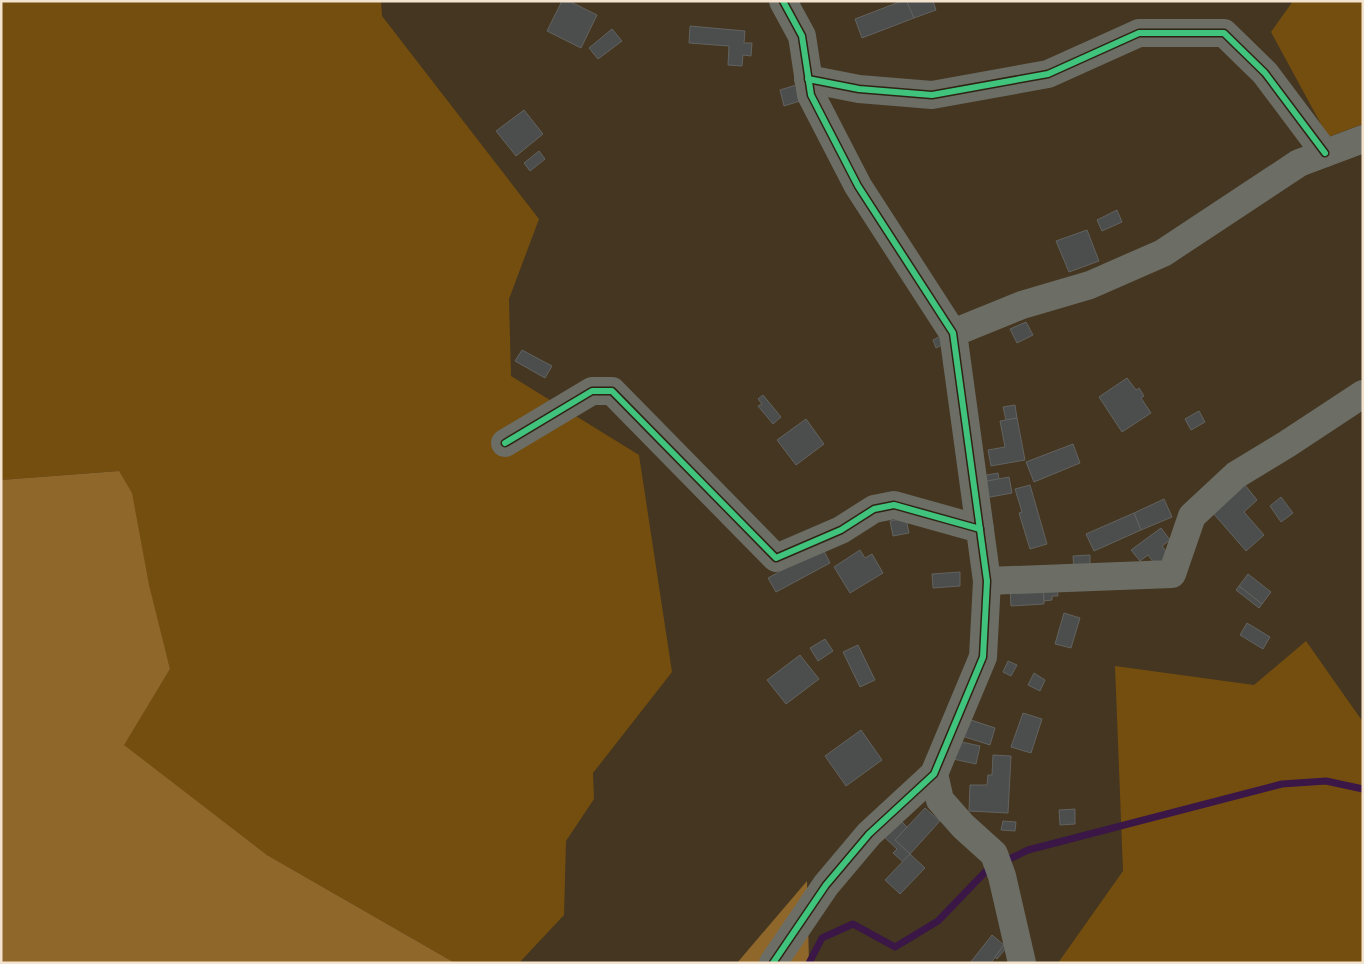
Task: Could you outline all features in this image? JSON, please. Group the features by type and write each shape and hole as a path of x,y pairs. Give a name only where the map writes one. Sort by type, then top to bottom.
{"street":[{"path":"774,963 826,885 857,848 869,834 934,774 983,657 987,581 953,333 858,186 810,95 802,36 783,1"},
{"path":"808,79 859,89 932,95 1048,74 1139,33 1224,33 1265,73 1325,153"},
{"path":"953,333 1022,305 1090,285 1163,253 1299,163 1363,139"},
{"path":"505,443 592,391 612,391 776,558 841,530 874,509 894,505 980,529"},
{"path":"987,581 1172,574 1192,516 1236,475 1363,394"},
{"path":"934,774 940,800 963,826 994,854 1002,876 1022,963"}],"shaded area":[{"path":"1,1 381,1 382,16 539,219 509,299 511,376 639,455 672,672 593,773 594,799 566,841 564,915 519,963 455,963 267,855 123,745 170,669 118,471 1,480"},
{"path":"1293,1 1363,1 1363,124 1328,137 1271,32"},
{"path":"119,471 132,493 149,585 170,669 124,745 267,855 455,963 1,963 1,480"},
{"path":"1306,641 1363,722 1363,963 1058,963 1123,871 1115,666 1254,685"},
{"path":"807,881 809,963 737,963"}],"building":[{"path":"562,1 569,1 597,15 581,48 547,31"},
{"path":"902,1 907,1 914,18 862,38 855,19"},
{"path":"933,1 936,10 914,18 907,2"},
{"path":"690,26 745,31 744,43 752,43 751,56 743,55 742,66 728,65 729,46 689,43"},
{"path":"612,29 622,41 598,59 589,48"},
{"path":"796,85 800,101 784,106 780,90"},
{"path":"524,110 543,134 516,156 496,131"},
{"path":"539,151 545,159 530,171 524,163"},
{"path":"1117,210 1122,222 1102,231 1097,220"},
{"path":"1087,230 1099,261 1069,272 1056,241"},
{"path":"1026,322 1033,335 1017,343 1010,329"},
{"path":"941,336 944,344 936,348 933,340"},
{"path":"522,350 552,366 545,378 515,361"},
{"path":"1127,378 1136,390 1139,388 1144,396 1141,398 1151,413 1122,432 1099,397"},
{"path":"763,395 781,417 773,424 758,406 762,404 758,399"},
{"path":"1015,405 1017,418 1006,420 1003,407"},
{"path":"1199,411 1205,422 1191,430 1185,419"},
{"path":"1017,418 1025,460 991,466 988,450 1005,447 1000,421"},
{"path":"806,419 824,444 796,465 777,440"},
{"path":"1073,444 1080,463 1034,482 1026,462"},
{"path":"998,473 999,479 982,482 981,476"},
{"path":"1009,477 1012,493 985,498 982,482"},
{"path":"1030,485 1047,544 1030,549 1019,513 1022,512 1015,489"},
{"path":"1245,485 1257,500 1244,512 1264,535 1246,551 1213,513"},
{"path":"1281,497 1293,513 1281,522 1270,506"},
{"path":"1164,499 1172,517 1141,530 1134,513"},
{"path":"1134,513 1141,530 1094,551 1086,534"},
{"path":"906,518 909,533 893,536 890,521"},
{"path":"1161,528 1170,540 1162,546 1170,557 1157,567 1148,555 1140,561 1131,550"},
{"path":"821,545 830,563 776,592 768,578 815,552"},
{"path":"860,550 865,558 872,554 883,573 850,593 834,567"},
{"path":"1090,555 1090,569 1074,570 1073,556"},
{"path":"960,572 960,586 933,588 932,574"},
{"path":"1248,574 1271,592 1262,604 1239,586"},
{"path":"1043,585 1044,604 1011,606 1010,587"},
{"path":"1043,585 1057,585 1058,596 1052,596 1052,600 1044,601"},
{"path":"1239,586 1262,604 1259,608 1236,590"},
{"path":"1064,613 1080,618 1071,648 1055,644"},
{"path":"1247,623 1270,637 1263,649 1240,635"},
{"path":"825,639 833,651 818,661 810,648"},
{"path":"858,645 875,680 860,687 843,652"},
{"path":"800,655 819,679 786,704 767,680"},
{"path":"1008,661 1017,665 1011,676 1003,672"},
{"path":"1034,673 1045,680 1040,691 1028,685"},
{"path":"1023,713 1042,719 1031,753 1011,747"},
{"path":"968,719 995,728 990,745 962,736"},
{"path":"861,730 882,760 846,786 825,756"},
{"path":"957,741 980,746 976,764 953,759"},
{"path":"993,755 1011,756 1008,813 969,811 970,785 987,785 988,775 992,775"},
{"path":"925,808 940,821 910,854 895,840"},
{"path":"1075,809 1075,824 1060,825 1059,810"},
{"path":"899,819 907,827 895,840 910,854 903,862 893,853 897,849 883,836"},
{"path":"1003,821 1016,822 1015,831 1001,830"},
{"path":"910,854 925,868 900,894 885,880"},
{"path":"992,935 1004,945 991,963 970,963"},
{"path":"1004,945 1007,947 997,959 995,957"}],"waterway":[{"path":"1003,862 1028,850 1282,784 1326,781 1363,789"},
{"path":"809,963 822,938 853,924 895,947 938,921 993,866"}],"cycle path":[{"path":"773,963 826,885 869,834 934,774 983,657 987,581 953,333 858,186 811,95 802,36 783,1"},
{"path":"808,79 859,89 932,95 1048,74 1139,33 1224,33 1265,73 1325,153"},
{"path":"505,443 592,391 612,391 776,558 841,530 874,509 894,505 980,529"}]}
